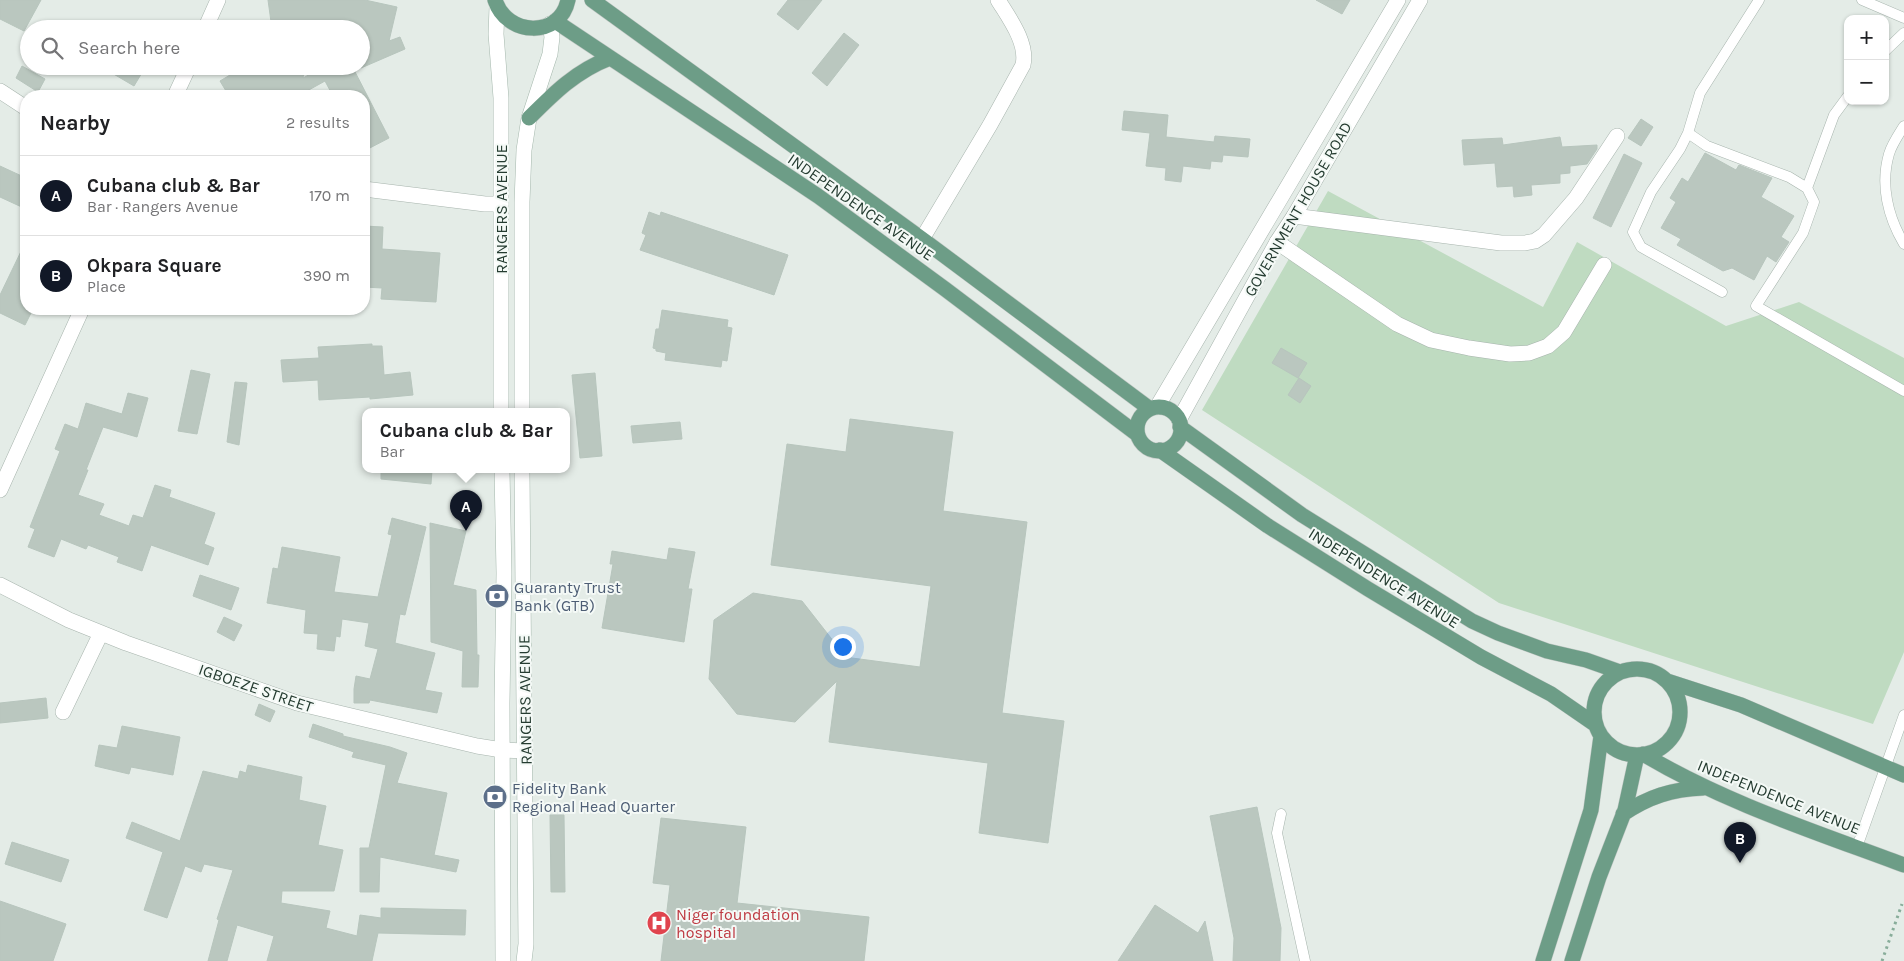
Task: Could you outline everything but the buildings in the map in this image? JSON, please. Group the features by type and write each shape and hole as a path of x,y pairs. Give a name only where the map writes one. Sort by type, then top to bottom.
{"main road":[{"path":"496,3 504,17 514,24 526,28 538,28 552,22 562,13 568,0"},
{"name":"INDEPENDENCE AVENUE","path":"592,0 1154,408"},
{"name":"INDEPENDENCE AVENUE","path":"552,22 610,58 818,196 1137,434"},
{"path":"529,118 565,82 593,64 610,58"},
{"path":"1154,408 1170,410 1180,424 1179,436 1175,443 1168,448 1160,450 1146,446 1137,434 1138,422 1145,412 1154,408"},
{"name":"INDEPENDENCE AVENUE","path":"1180,424 1302,515 1472,621 1498,633 1548,651 1586,660 1620,672"},
{"name":"INDEPENDENCE AVENUE","path":"1160,450 1268,526 1351,579 1481,657 1551,694 1598,730"},
{"path":"1543,961 1591,810 1598,730 1594,713 1595,700 1600,689 1609,679 1620,672 1640,669 1659,675 1668,681 1741,705 1904,775"},
{"path":"1598,730 1617,750 1627,754 1640,755 1655,751 1665,745 1673,736 1680,714 1675,690 1668,681"},
{"path":"1572,961 1599,877 1623,814 1640,755"},
{"name":"INDEPENDENCE AVENUE","path":"1640,755 1705,788 1811,831 1904,865"},
{"path":"1623,814 1642,802 1663,794 1678,790 1705,788"}],"street":[{"path":"209,20 218,0"},
{"path":"922,239 990,125 1023,65 1024,50 1015,29 998,0"},
{"name":"GOVERNMENT HOUSE ROAD","path":"1154,408 1398,0"},
{"path":"1402,0 1418,4"},
{"name":"RANGERS AVENUE","path":"496,3 496,34 501,98 501,408"},
{"name":"GOVERNMENT HOUSE ROAD","path":"1180,424 1277,242 1418,4"},
{"name":"RANGERS AVENUE","path":"522,408 522,202 524,150 529,118 550,54 552,22"},
{"path":"178,90 185,75"},
{"path":"0,91 20,104"},
{"path":"1294,216 1501,243 1525,244 1535,241 1544,234 1576,198 1617,136"},
{"path":"370,190 485,204 501,204"},
{"path":"1277,242 1397,324 1431,340 1510,354 1529,353 1548,346 1564,332 1604,265"},
{"path":"0,490 79,315"},
{"name":"RANGERS AVENUE","path":"502,473 504,573 502,961"},
{"name":"RANGERS AVENUE","path":"522,473 526,944 524,961"},
{"name":"IGBOEZE STREET","path":"0,585 69,620 101,633 297,704 410,731 502,750 525,751"},
{"path":"63,712 101,633"}],"lane":[{"path":"1722,292 1641,247 1633,232 1651,192 1680,149 1688,132 1700,93 1759,0"},
{"path":"1862,0 1904,18"},
{"path":"1889,47 1904,34"},
{"path":"1807,188 1834,115 1844,101"},
{"path":"1904,126 1889,153 1885,183 1889,210 1897,232 1904,244"},
{"path":"1688,132 1707,146 1789,177 1807,188 1814,202 1803,232 1756,306 1904,391"},
{"path":"1857,847 1904,716"},
{"path":"1281,814 1277,833 1305,961"}],"path":[{"path":"1882,961 1902,904"}],"green space":[{"path":"1328,191 1543,307 1577,242 1726,326 1799,302 1904,358 1904,652 1873,724 1499,603 1202,410"}],"place":[{"name":"Cubana club & Bar","path":"466,531"},
{"name":"Guaranty Trust Bank (GTB)","path":"497,596"},
{"name":"Fidelity Bank Regional Head Quarter","path":"495,797"},
{"name":"Okpara Square","path":"1740,863"},
{"name":"Niger foundation hospital","path":"659,923"}]}
